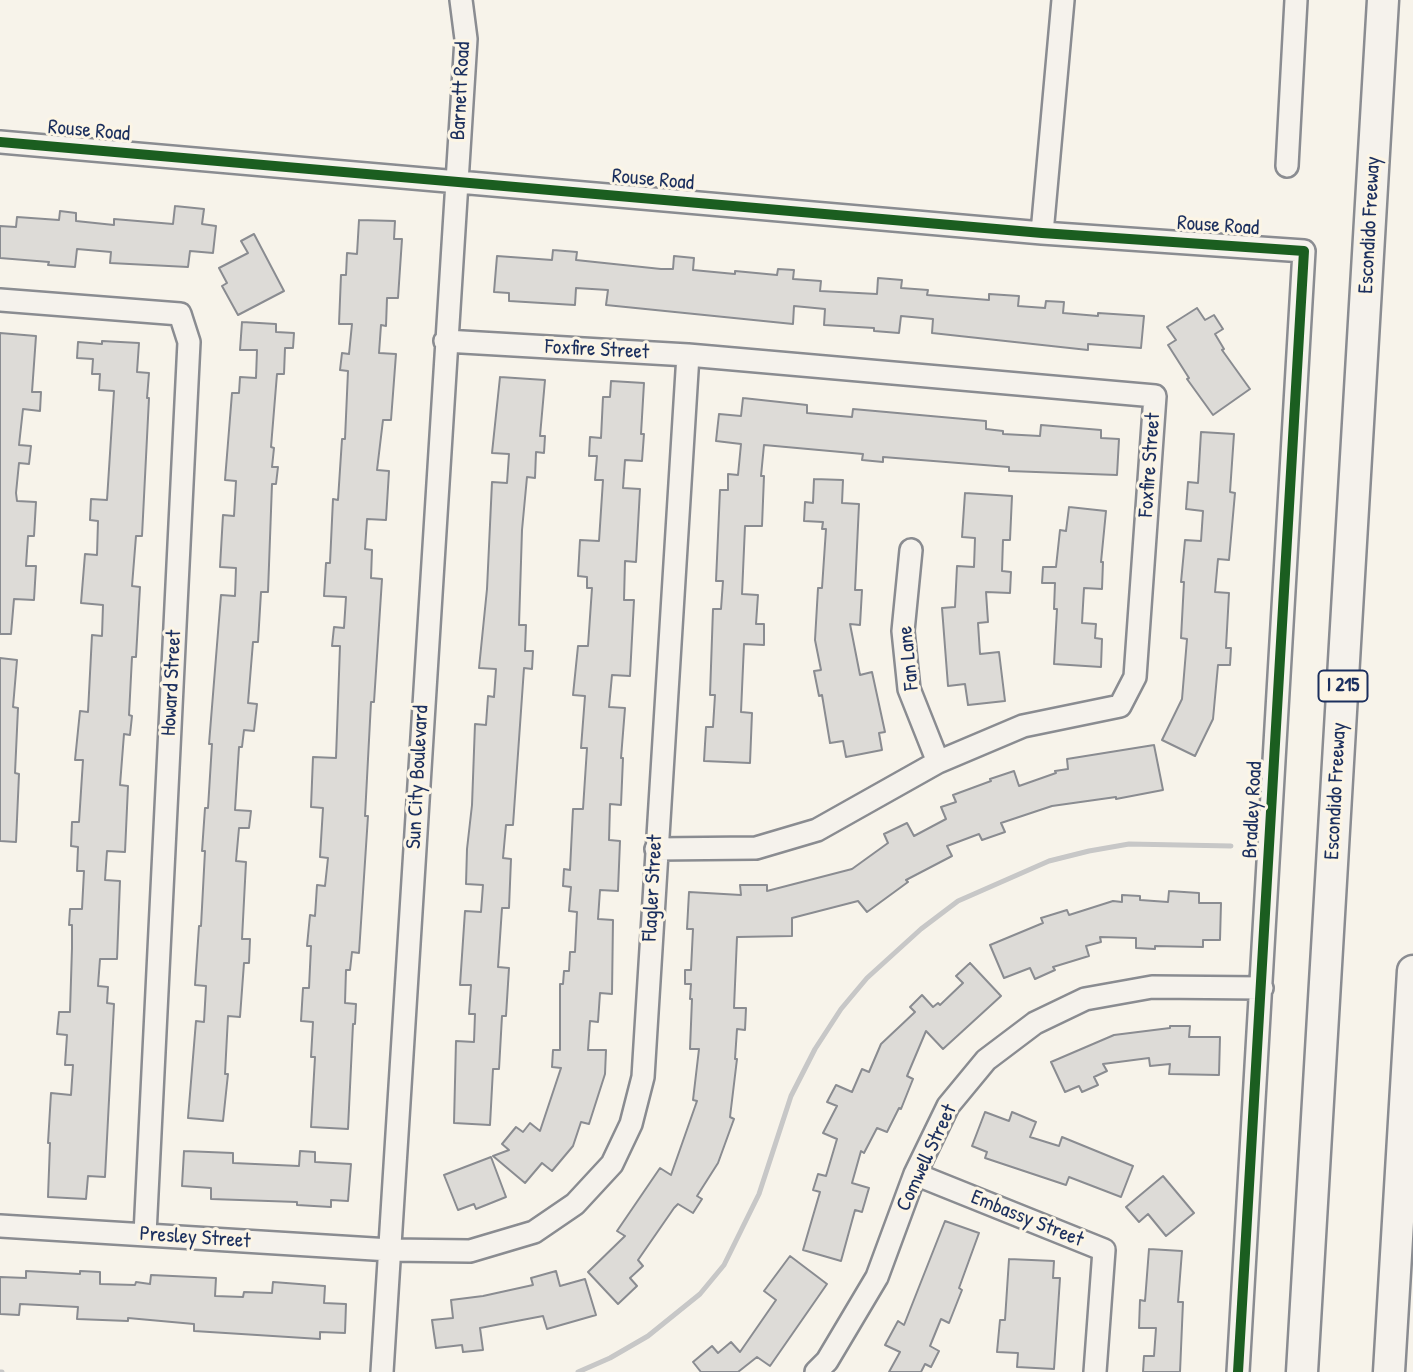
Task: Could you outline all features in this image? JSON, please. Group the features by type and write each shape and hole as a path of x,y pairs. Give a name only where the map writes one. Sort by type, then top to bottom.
{"highway":[{"name":"Escondido Freeway","path":"1302,1372 1383,0"},
{"path":"1389,1372 1413,971"}],"street":[{"name":"Barnett Road","path":"456,183 466,39 461,0"},
{"path":"1042,233 1063,0"},
{"path":"1287,166 1296,0"},
{"name":"Rouse Road","path":"0,142 1042,233 1304,251"},
{"name":"Sun City Boulevard","path":"382,1372 456,183"},
{"name":"Bradley Road","path":"1238,1372 1304,251"},
{"name":"Howard Street","path":"0,300 180,314 189,342 145,1234"},
{"name":"Foxfire Street","path":"445,341 688,355 1155,396 1135,677 1121,706 1023,726 938,762 817,830 756,848 656,849"},
{"name":"Flagler Street","path":"390,1250 470,1251 534,1232 575,1204 612,1164 631,1124 643,1077 688,355"},
{"name":"Fan Lane","path":"912,550 903,631 909,688 938,762"},
{"name":"Comwell Street","path":"816,1372 827,1361 877,1278 915,1174 948,1106 986,1060 1035,1023 1085,999 1152,988 1262,988"},
{"name":"Embassy Street","path":"915,1174 1104,1250 1095,1372"},
{"name":"Presley Street","path":"0,1226 390,1250"}],"building":[{"path":"175,206 204,209 202,224 216,226 213,253 190,251 188,267 110,263 111,252 77,249 75,267 0,258 0,226 16,227 17,217 59,220 60,211 76,213 76,221 114,225 114,219 173,224"},
{"path":"359,220 395,221 394,239 402,239 398,298 387,298 386,326 381,325 379,353 396,354 391,420 383,420 377,470 389,471 386,520 367,519 365,549 372,550 371,578 382,579 374,702 371,702 365,816 368,816 359,953 352,952 350,970 346,970 345,1003 356,1004 348,1129 311,1127 315,1057 311,1057 313,1022 301,1021 303,988 309,988 311,946 307,946 310,915 315,916 317,885 325,886 328,858 320,857 323,808 311,807 313,757 336,758 340,646 332,646 334,627 344,628 346,597 324,596 326,563 330,563 333,499 338,500 342,439 345,439 348,371 340,370 342,353 349,354 352,324 339,324 341,275 346,275 347,253 357,254"},
{"path":"254,234 284,291 238,315 222,286 227,283 219,268 248,253 241,241"},
{"path":"553,250 577,252 576,260 661,269 673,269 674,256 694,258 693,270 777,275 778,269 794,270 793,279 821,281 820,291 877,294 878,278 902,280 901,288 928,290 927,295 989,300 989,294 1019,296 1018,306 1045,308 1046,301 1064,302 1063,313 1144,316 1141,348 1088,344 1088,350 932,333 933,319 901,316 899,333 874,331 874,328 824,325 825,309 794,306 793,324 606,305 608,290 576,288 575,305 509,301 509,293 494,292 497,256 552,260"},
{"path":"1197,308 1205,320 1214,315 1223,329 1215,334 1224,349 1222,350 1250,389 1213,415 1187,379 1189,378 1168,345 1176,340 1167,327"},
{"path":"242,322 276,324 276,332 294,333 293,348 285,348 284,374 277,374 271,447 274,448 272,467 278,467 276,484 272,484 268,592 261,592 258,642 253,642 248,703 257,704 254,731 244,730 242,747 239,747 235,810 251,811 249,828 239,828 236,861 246,862 242,939 250,939 249,963 244,963 240,1017 228,1016 225,1074 228,1074 223,1121 188,1118 196,1021 204,1022 206,986 195,985 221,595 235,596 236,568 220,567 223,515 234,516 236,481 225,480 232,393 239,393 240,377 256,378 257,350 240,350"},
{"path":"0,333 36,336 32,392 41,392 40,411 23,409 19,445 31,446 29,464 19,463 16,493 17,501 36,502 34,536 28,536 26,566 36,566 34,600 14,599 11,634 0,634"},
{"path":"102,341 139,343 137,372 149,373 149,398 142,536 136,536 132,586 140,587 136,657 132,657 129,715 132,716 130,735 124,734 120,785 128,786 125,852 107,851 105,880 120,881 117,959 100,959 98,986 108,987 107,1003 114,1004 105,1177 88,1176 86,1199 48,1197 48,1143 51,1093 71,1095 73,1065 65,1065 67,1035 57,1034 59,1012 70,1012 70,909 82,909 84,871 77,871 78,847 71,846 72,822 79,822 83,760 75,760 80,711 88,712 92,635 102,636 103,605 81,603 85,554 97,555 98,521 90,520 91,499 107,500 114,391 99,390 100,374 92,374 93,359 77,358 78,342 102,344"},
{"path":"500,377 545,380 540,436 545,436 544,453 536,452 535,478 527,477 522,530 519,625 526,625 525,651 533,651 532,669 524,668 513,825 506,825 503,858 511,859 509,908 502,908 498,967 509,968 506,1016 502,1016 499,1069 493,1069 490,1125 454,1123 456,1041 474,1042 475,1014 469,1014 471,985 460,985 465,911 481,912 483,885 466,884 467,849 472,805 475,724 486,725 488,696 494,697 496,669 479,668 487,589 492,482 507,483 509,454 492,453"},
{"path":"611,381 644,383 641,434 644,434 642,461 625,460 623,488 640,489 636,562 625,561 624,600 634,600 630,676 612,675 609,707 625,708 621,805 610,804 609,840 620,841 618,891 600,890 598,919 613,920 612,994 600,993 598,1022 590,1021 588,1050 606,1050 605,1074 589,1124 581,1122 573,1146 552,1171 542,1163 525,1183 493,1156 509,1150 502,1144 516,1127 523,1132 530,1123 540,1131 561,1068 552,1067 553,1050 560,1050 560,984 563,984 564,971 569,971 570,952 575,952 577,912 569,911 571,887 563,886 564,869 570,870 573,809 583,809 587,748 581,748 585,696 573,695 578,646 588,646 592,588 587,588 587,577 578,576 580,540 599,541 603,480 595,480 597,456 589,456 590,437 601,438 603,397 610,397"},
{"path":"743,398 807,405 807,413 852,417 853,409 986,421 986,429 1003,431 1003,434 1040,436 1041,425 1101,430 1101,438 1119,439 1117,475 1009,471 1009,467 883,457 883,462 862,460 863,454 764,445 761,476 764,476 762,526 745,526 742,594 758,595 756,624 764,624 764,645 744,644 741,712 752,713 750,763 704,761 706,727 713,727 715,695 710,695 713,609 721,609 723,581 716,581 720,490 728,490 728,474 738,475 741,444 716,441 719,414 741,416"},
{"path":"1201,432 1234,434 1230,492 1235,493 1229,560 1218,559 1215,592 1229,593 1226,648 1231,648 1230,665 1218,665 1213,719 1195,756 1162,740 1182,699 1187,639 1181,638 1184,582 1181,582 1185,540 1201,541 1203,511 1186,509 1188,482 1198,483"},
{"path":"814,479 843,480 842,503 859,504 855,590 862,590 860,625 850,624 860,675 872,672 885,732 879,733 882,750 846,757 843,741 830,743 822,695 819,696 814,671 821,670 815,640 818,588 822,588 826,529 822,529 823,522 804,521 805,502 813,503"},
{"path":"965,493 1012,496 1010,540 1003,540 1002,571 1011,572 1010,593 986,592 988,622 978,623 980,654 999,652 1005,701 968,705 965,684 948,686 942,608 955,607 957,566 974,567 975,538 962,537"},
{"path":"1069,507 1106,511 1101,562 1102,589 1084,588 1082,623 1096,624 1095,638 1102,639 1101,667 1054,664 1057,609 1054,609 1055,583 1042,583 1043,567 1056,567 1060,530 1066,531"},
{"path":"0,658 17,660 13,707 18,708 16,842 0,841"},
{"path":"1154,745 1163,790 1116,799 1052,806 1001,823 1005,832 982,840 979,834 947,846 952,856 906,880 908,882 867,912 858,901 792,918 792,936 737,937 734,1008 746,1008 745,1030 737,1029 737,1059 730,1117 734,1119 718,1163 697,1196 702,1199 693,1213 678,1204 674,1208 638,1260 643,1266 630,1278 637,1286 618,1304 588,1272 625,1236 617,1231 660,1168 671,1175 697,1101 693,1100 699,1049 690,1049 691,984 685,984 685,970 691,970 693,929 687,929 689,892 741,895 740,885 767,885 767,891 852,869 888,843 884,834 907,823 914,836 946,819 941,807 956,802 953,795 991,781 990,779 1014,771 1019,786 1056,773 1055,771 1068,769 1067,759"},
{"path":"1169,891 1199,893 1199,903 1221,903 1220,940 1203,940 1203,947 1155,946 1155,949 1136,948 1136,938 1100,937 1101,942 1086,946 1089,956 1053,967 1055,970 1035,979 1030,968 1004,978 990,945 1043,923 1041,918 1067,910 1069,915 1113,901 1122,902 1122,895 1140,896 1140,900 1168,902"},
{"path":"970,963 1001,996 943,1049 926,1031 907,1076 913,1079 901,1109 899,1108 887,1132 877,1128 864,1153 861,1151 852,1183 869,1188 862,1212 855,1210 841,1261 803,1250 820,1192 813,1190 818,1174 826,1176 837,1139 823,1133 837,1106 827,1102 836,1085 852,1092 862,1069 869,1072 881,1044 915,1012 910,1007 922,995 933,1007 938,1003 940,1005 963,983 956,976"},
{"path":"1170,1026 1190,1026 1189,1037 1220,1037 1219,1075 1169,1074 1170,1064 1150,1066 1149,1058 1103,1064 1107,1071 1094,1077 1098,1085 1082,1092 1079,1086 1065,1092 1051,1062 1114,1035"},
{"path":"985,1112 1009,1121 1012,1112 1036,1122 1030,1137 1059,1146 1062,1137 1133,1166 1121,1197 1069,1177 1066,1185 985,1158 987,1152 972,1146"},
{"path":"184,1151 233,1153 233,1163 299,1166 300,1151 315,1152 315,1162 351,1164 348,1201 331,1200 331,1207 297,1205 297,1202 211,1199 211,1188 182,1186"},
{"path":"491,1157 506,1197 476,1209 474,1204 458,1210 444,1175"},
{"path":"1163,1176 1194,1213 1166,1236 1148,1214 1139,1222 1126,1207"},
{"path":"945,1221 979,1233 959,1288 962,1290 949,1323 941,1319 930,1346 939,1351 931,1367 925,1364 921,1372 889,1372 900,1352 885,1345 898,1321 904,1325"},
{"path":"1149,1249 1182,1251 1178,1302 1183,1302 1180,1372 1143,1372 1144,1356 1154,1356 1156,1328 1139,1328 1140,1300 1145,1301"},
{"path":"790,1256 827,1284 770,1366 757,1357 738,1372 701,1372 693,1362 712,1346 718,1353 731,1342 740,1352 776,1300 764,1291"},
{"path":"1009,1259 1054,1261 1053,1278 1060,1278 1054,1369 1017,1367 1018,1353 997,1352 1000,1320 1005,1320"},
{"path":"26,1271 80,1274 80,1271 100,1272 100,1284 150,1284 151,1275 216,1278 215,1296 243,1297 244,1292 272,1293 273,1282 325,1286 324,1303 346,1304 345,1333 320,1332 320,1339 194,1331 194,1324 128,1318 128,1321 77,1319 78,1307 20,1304 19,1315 0,1314 0,1277 26,1278"},
{"path":"556,1271 560,1286 585,1279 596,1315 547,1329 543,1316 480,1328 483,1350 463,1352 462,1345 436,1348 432,1320 453,1318 451,1300 533,1285 531,1278"}],"waterway":[{"path":"578,1372 610,1358 648,1336 700,1294 724,1265 759,1194 791,1096 815,1049 841,1009 867,978 921,929 958,901 1049,861 1129,844 1231,846"}],"cycle path":[{"path":"0,142 1042,233 1304,251 1238,1372"}]}
